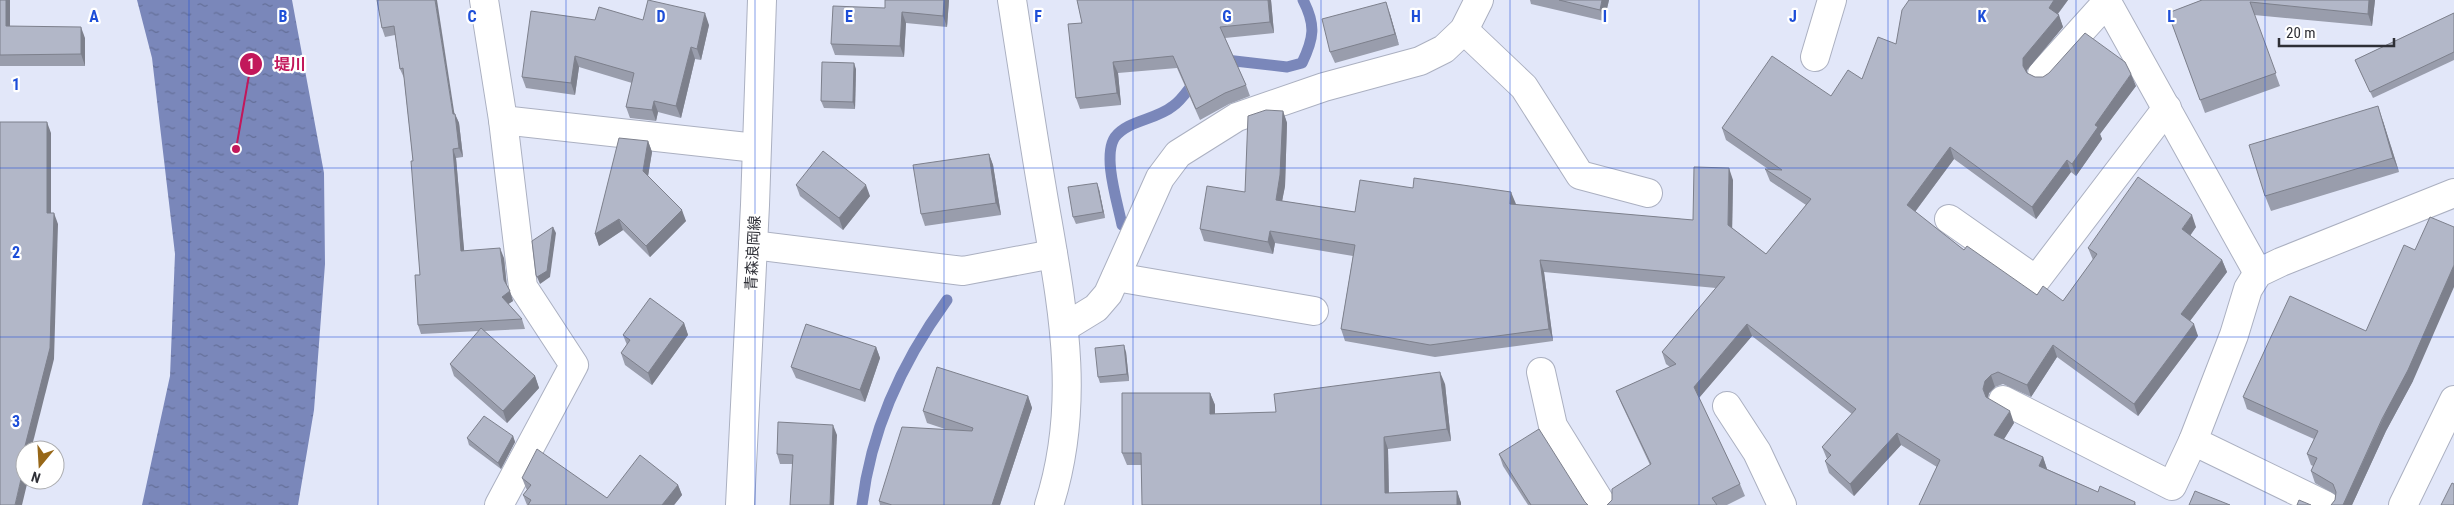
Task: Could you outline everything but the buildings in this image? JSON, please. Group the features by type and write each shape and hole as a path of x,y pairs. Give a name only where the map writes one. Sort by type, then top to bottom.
{"street":[{"path":"484,0 503,120 523,287 574,365 498,505"},
{"name":"青森浪岡線","path":"740,505 753,245 762,0"},
{"path":"1012,0 1065,327 1066,433 1060,466 1049,505"},
{"path":"1065,327 1096,308 1116,278 1160,178 1178,154 1237,117 1324,87 1420,61 1444,49 1464,30 1479,0"},
{"path":"1815,57 1832,0"},
{"path":"2042,74 2106,1 2168,108 2258,273"},
{"path":"1464,30 1524,87 1580,175 1648,193"},
{"path":"1949,219 2036,280 2168,108"},
{"path":"503,120 756,148"},
{"path":"2004,400 2172,486 2193,441 2234,335 2248,289 2258,273 2454,192"},
{"path":"753,245 963,271 1053,254"},
{"path":"1116,278 1314,311"},
{"path":"1541,372 1554,426 1602,505"},
{"path":"2403,505 2454,400"},
{"path":"1727,406 1756,452 1782,505"},
{"path":"2193,441 2325,505"}],"water":[{"path":"137,0 292,0 324,173 325,264 314,410 298,505 142,505 170,376 175,254 152,58"}],"waterway":[{"path":"1220,62 1226,60 1287,67 1302,63 1312,32 1312,24 1303,0"},
{"path":"1122,225 1110,168 1111,145 1115,137 1127,127 1166,111 1182,97 1196,80"},
{"path":"862,505 866,477 873,450 891,397 916,348 947,300"}],"place":[{"name":"堤川","path":"236,149"}]}
